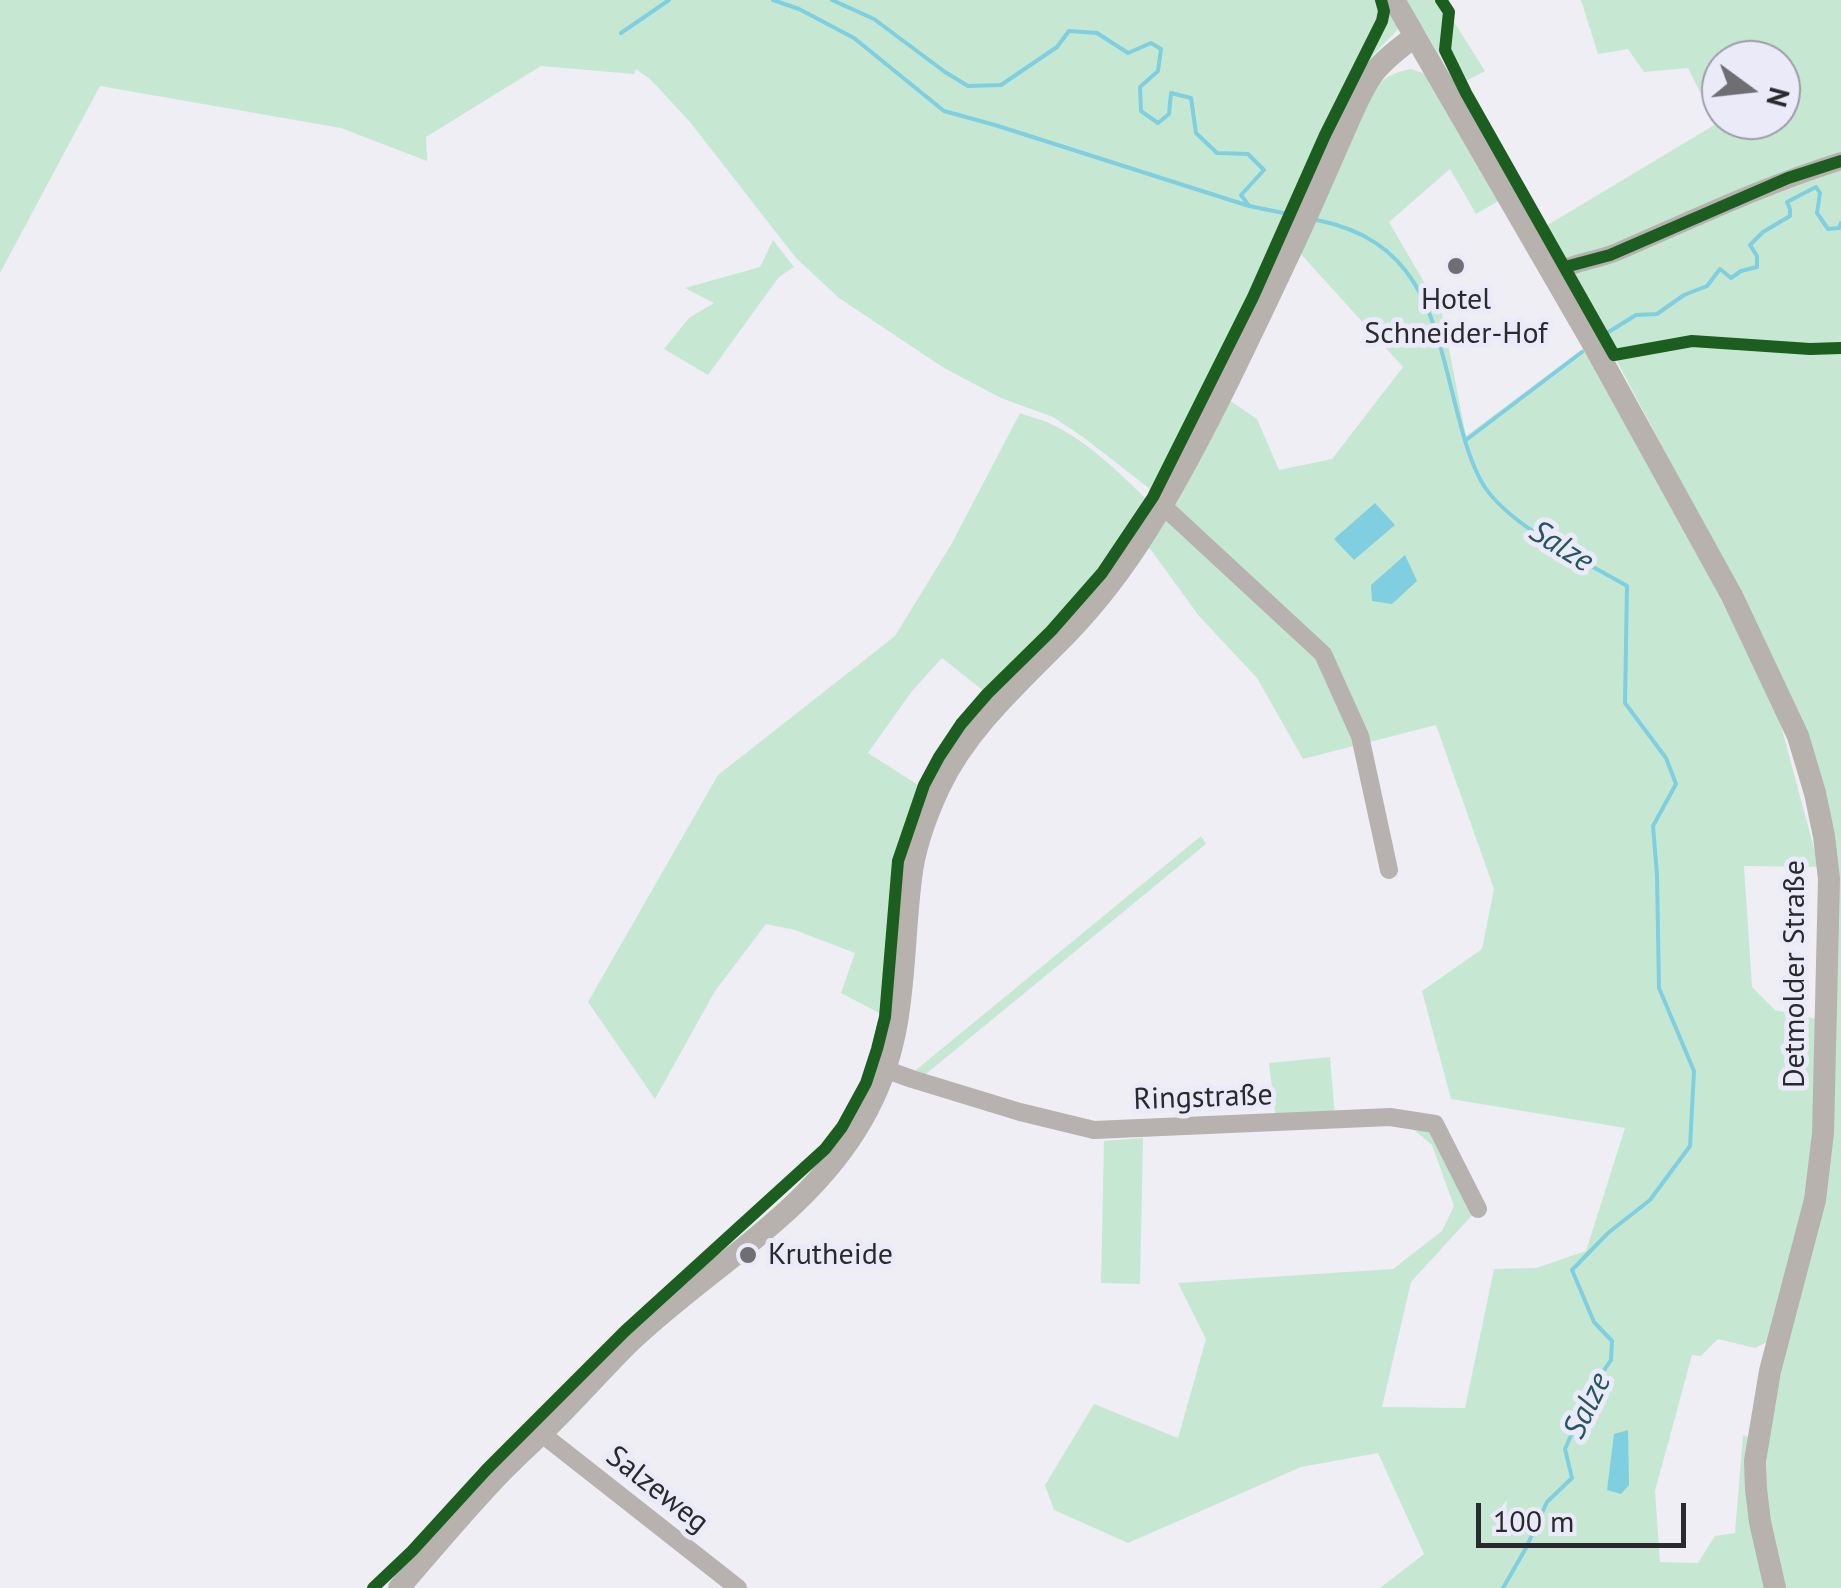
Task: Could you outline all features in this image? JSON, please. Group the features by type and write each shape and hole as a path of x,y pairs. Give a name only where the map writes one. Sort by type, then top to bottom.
{"street":[{"name":"Detmolder Straße","path":"1394,0 1593,344 1714,563 1774,681 1798,736 1815,793 1824,836 1828,896 1823,1133 1815,1200 1770,1371 1755,1461 1760,1522 1775,1588"},
{"path":"399,1588 494,1480 630,1342 788,1209 842,1151 861,1122 887,1070 898,1026 911,876 923,829 956,754 988,714 1106,590 1146,533 1220,398 1374,72 1415,36"},
{"path":"1551,274 1565,266 1610,255 1788,178 1841,162"},
{"path":"1162,505 1323,654 1360,736 1389,870"},
{"name":"Ringstraße","path":"887,1070 1020,1112 1094,1130 1390,1117 1435,1124 1478,1209"},
{"name":"Salzeweg","path":"542,1434 738,1588"}],"green space":[{"path":"0,0 1390,0 1404,23 1374,54 1290,235 1159,496 1053,417 1001,398 944,368 839,298 796,258 690,122 636,69 634,74 541,66 426,137 427,161 341,128 100,86 0,273"},
{"path":"1402,0 1440,0 1485,71 1458,85"},
{"path":"1581,0 1841,0 1841,1588 1781,1588 1767,1516 1766,1431 1819,1212 1821,789 1689,498 1546,226 1701,133 1701,140 1801,140 1801,40 1701,40 1701,94 1688,68 1644,72 1628,49 1598,54"},
{"path":"1411,69 1426,74 1500,200 1476,214 1450,169 1389,222 1442,313 1466,436 1585,347 1727,605 1775,703 1819,867 1744,866 1752,987 1775,1010 1821,1020 1807,1191 1771,1340 1755,1348 1718,1339 1701,1356 1692,1355 1655,1491 1660,1562 1698,1563 1715,1536 1735,1533 1743,1435 1751,1438 1768,1588 1380,1588 1424,1554 1378,1453 1301,1467 1128,1543 1054,1510 1045,1485 1094,1404 1178,1438 1206,1339 1178,1283 1393,1269 1442,1231 1454,1206 1432,1145 1404,1121 1431,1129 1475,1212 1411,1282 1382,1407 1465,1408 1494,1269 1536,1268 1586,1251 1625,1128 1451,1099 1422,991 1482,949 1494,889 1436,725 1303,759 1257,678 1199,616 1148,546 1229,400 1257,419 1279,470 1332,459 1403,367 1300,253 1375,88 1391,75"},
{"path":"773,240 794,267 779,277 708,375 664,349 689,318 714,303 685,288 760,267"},
{"path":"1020,413 1047,422 1077,439 1147,500 1099,570 985,692 942,658 912,691 868,753 918,785 896,860 883,1015 841,993 855,953 795,930 766,924 715,991 655,1099 588,1002 718,775 895,636 952,543"},
{"path":"1201,836 1206,844 921,1078 911,1074"},
{"path":"1330,1057 1335,1117 1276,1121 1269,1063"},
{"path":"1143,1138 1140,1284 1101,1283 1104,1141"}],"water":[{"path":"1375,503 1395,525 1354,560 1334,539"},
{"path":"1405,555 1417,581 1392,604 1372,601 1371,585"},
{"path":"1628,1430 1629,1485 1621,1494 1607,1490 1614,1434"}],"waterway":[{"path":"621,33 669,0"},
{"path":"773,0 854,38 944,111 1249,206"},
{"name":"Salze","path":"832,0 874,19 968,86 1001,85 1057,47 1069,31 1097,33 1128,53 1151,43 1161,49 1158,71 1140,87 1141,111 1158,123 1169,114 1171,93 1191,98 1196,133 1217,153 1248,154 1264,170 1241,195 1249,206 1298,216"},
{"path":"1607,333 1636,315 1657,314 1684,295 1707,286 1720,269 1731,278 1757,267 1757,256 1750,245 1790,216 1787,202 1816,187 1820,193 1817,213 1828,229 1839,228 1841,223"},
{"name":"Salze","path":"1317,220 1353,231 1381,247 1403,267 1419,291 1441,349 1472,460 1496,501 1550,542 1627,586 1625,703 1666,758 1676,784 1653,826 1659,988 1694,1071 1690,1146 1650,1200 1608,1233 1572,1270 1594,1322 1612,1341 1611,1360 1592,1388 1565,1449 1572,1478 1547,1502 1503,1588"},
{"path":"1466,440 1582,352"}],"cycle path":[{"path":"373,1588 625,1331 825,1149 842,1127 866,1083 885,1017 898,861 924,785 961,724 1102,573 1153,497 1253,297 1325,135 1382,21 1381,0"},
{"path":"1441,0 1449,12 1445,50 1614,355 1692,341 1841,348"},
{"path":"1565,267 1610,255 1788,178 1841,161"}],"place":[{"name":"Hotel Schneider-Hof","path":"1456,266"},
{"name":"Krutheide","path":"748,1255"}]}
